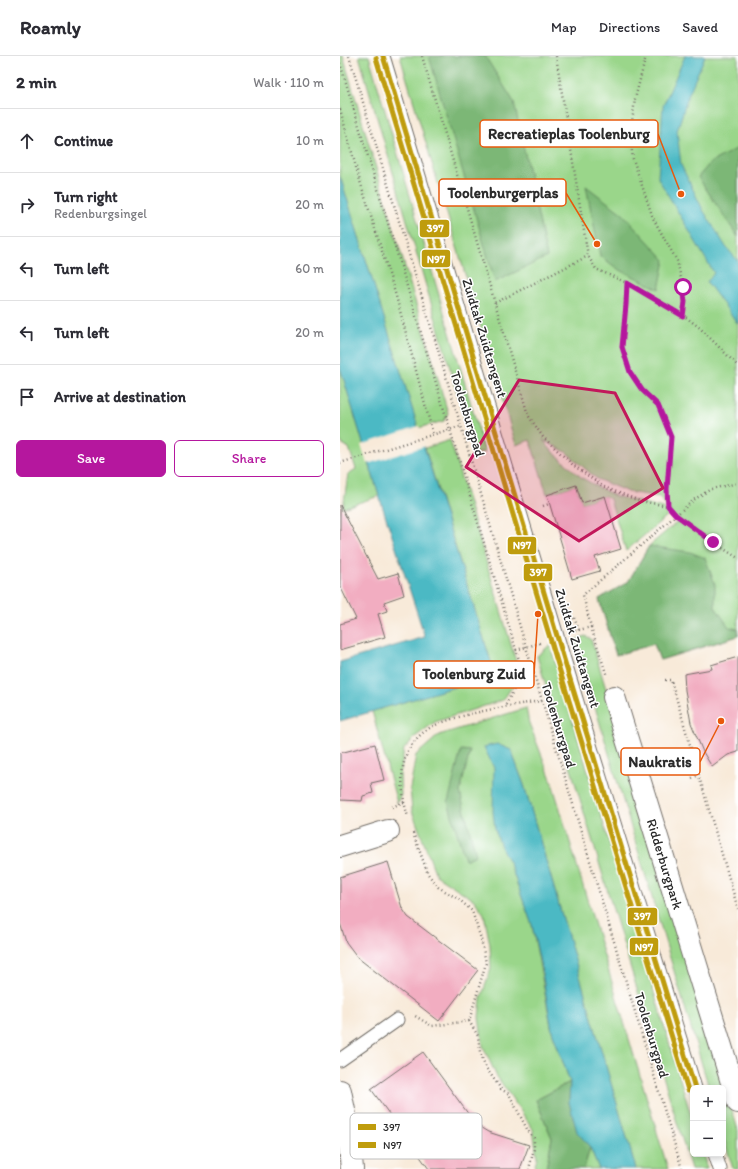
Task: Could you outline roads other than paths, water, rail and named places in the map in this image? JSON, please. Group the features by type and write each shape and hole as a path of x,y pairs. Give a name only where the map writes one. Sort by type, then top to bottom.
{"street":[{"name":"Ridderburgpark","path":"614,697 738,1102"},
{"path":"340,846 388,831"},
{"path":"340,1091 350,1146"},
{"path":"351,1159 352,1169"}],"lane":[{"name":"Zuidtak Zuidtangent","path":"383,56 566,666 694,1085"},
{"path":"340,1060 396,1020"},
{"path":"716,1157 720,1169"}],"water":[{"path":"685,56 705,56 688,96 677,131 681,165 703,210 726,247 738,261 738,324 707,282 714,273 658,178 663,106"},
{"path":"340,176 495,675 340,721 340,662 425,637 379,496 340,367"},
{"path":"497,744 511,750 524,785 636,1169 599,1169 590,1147 577,1132 569,1102 570,1082 552,1031 532,925 510,864 501,847 495,829 493,812 494,768 484,747"}],"place":[{"name":"Recreatieplas Toolenburg","path":"681,194"},
{"name":"Toolenburgerplas","path":"597,244"},
{"name":"Toolenburg Zuid","path":"538,614"},
{"name":"Naukratis","path":"721,721"}]}
